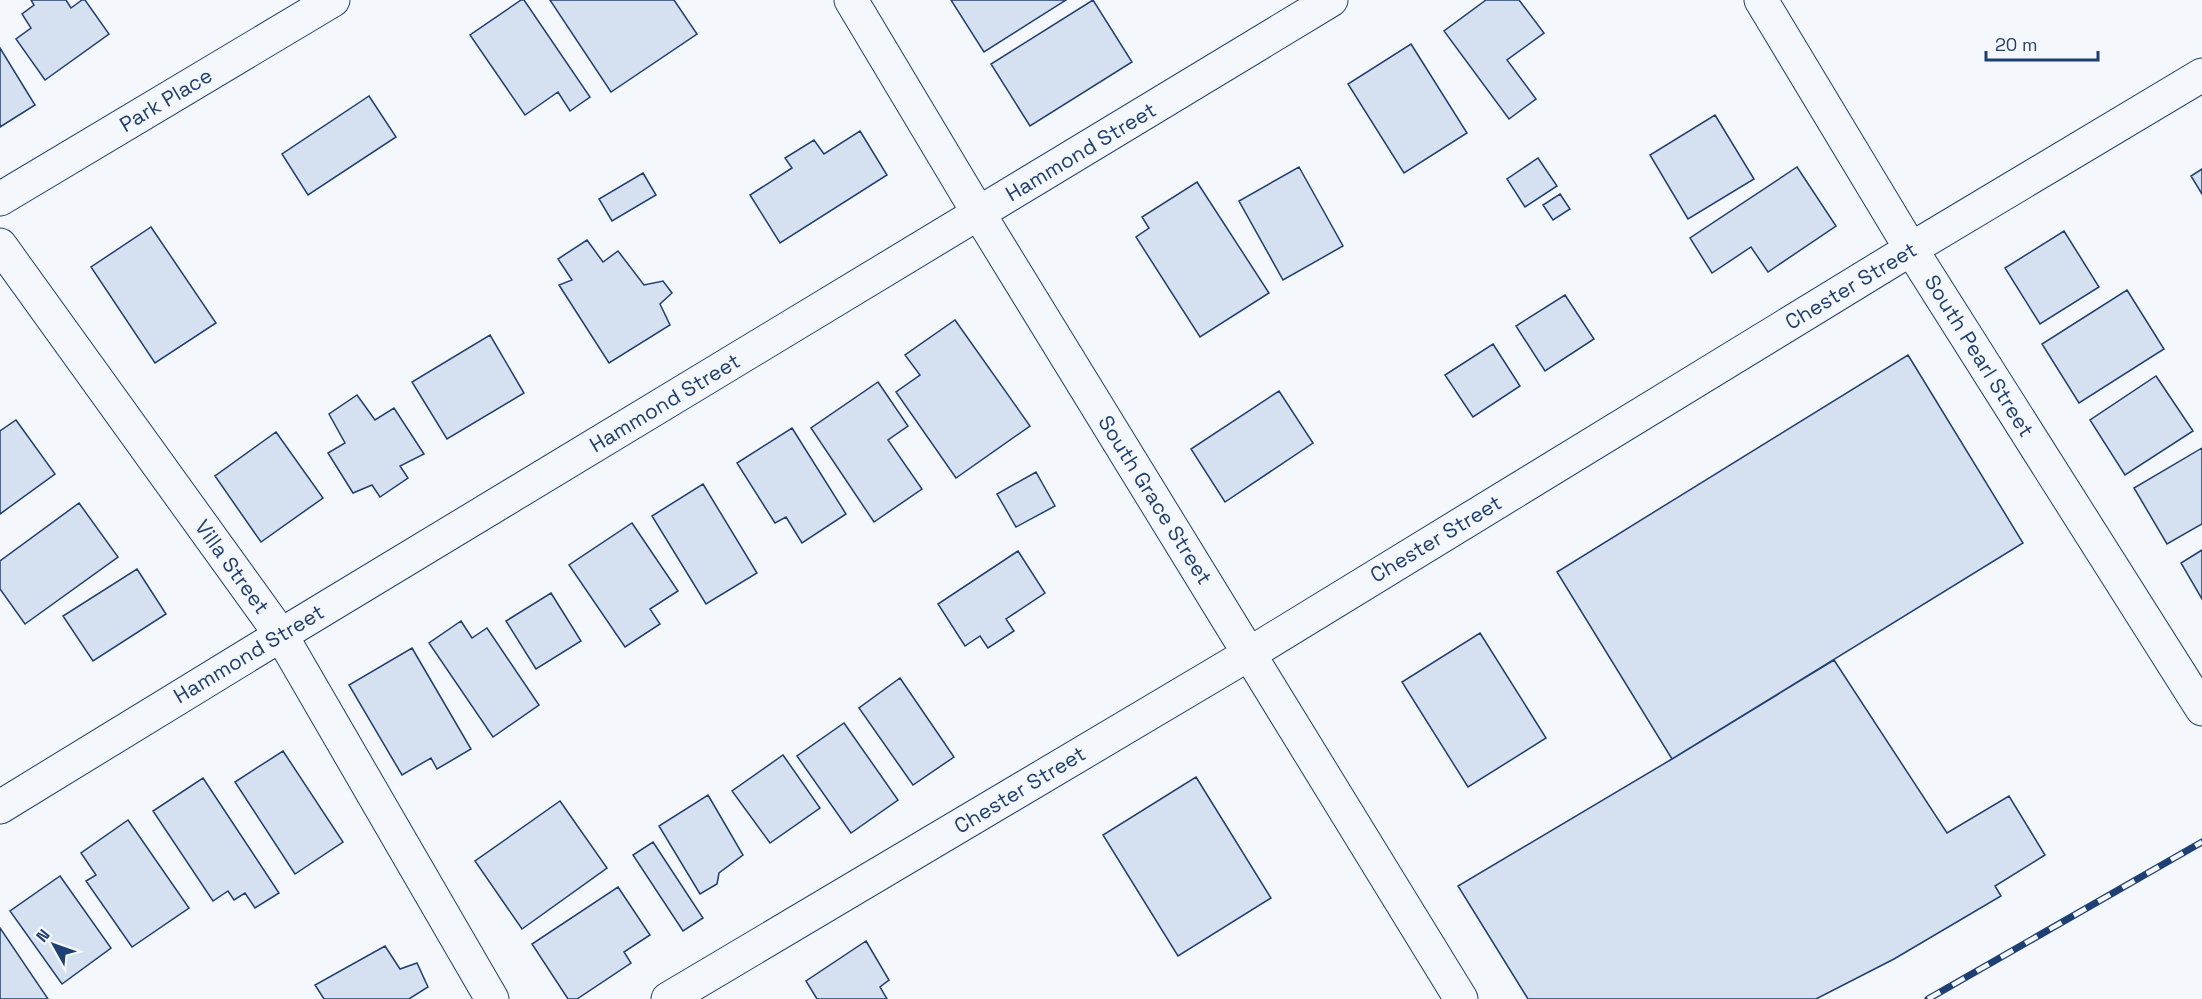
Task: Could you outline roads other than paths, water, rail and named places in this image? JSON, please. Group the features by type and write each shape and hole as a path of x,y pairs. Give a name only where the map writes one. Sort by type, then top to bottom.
{"street":[{"name":"Park Place","path":"0,200 333,0"},
{"name":"South Grace Street","path":"851,0 979,214 1461,999"},
{"name":"Hammond Street","path":"0,807 1331,0"},
{"name":"South Pearl Street","path":"1761,0 1911,249 2202,709"},
{"name":"Chester Street","path":"668,999 1249,654 1911,249 2202,75"},
{"name":"Villa Street","path":"0,245 281,635 492,999"}],"railway":[{"path":"1928,999 2202,842"}]}
